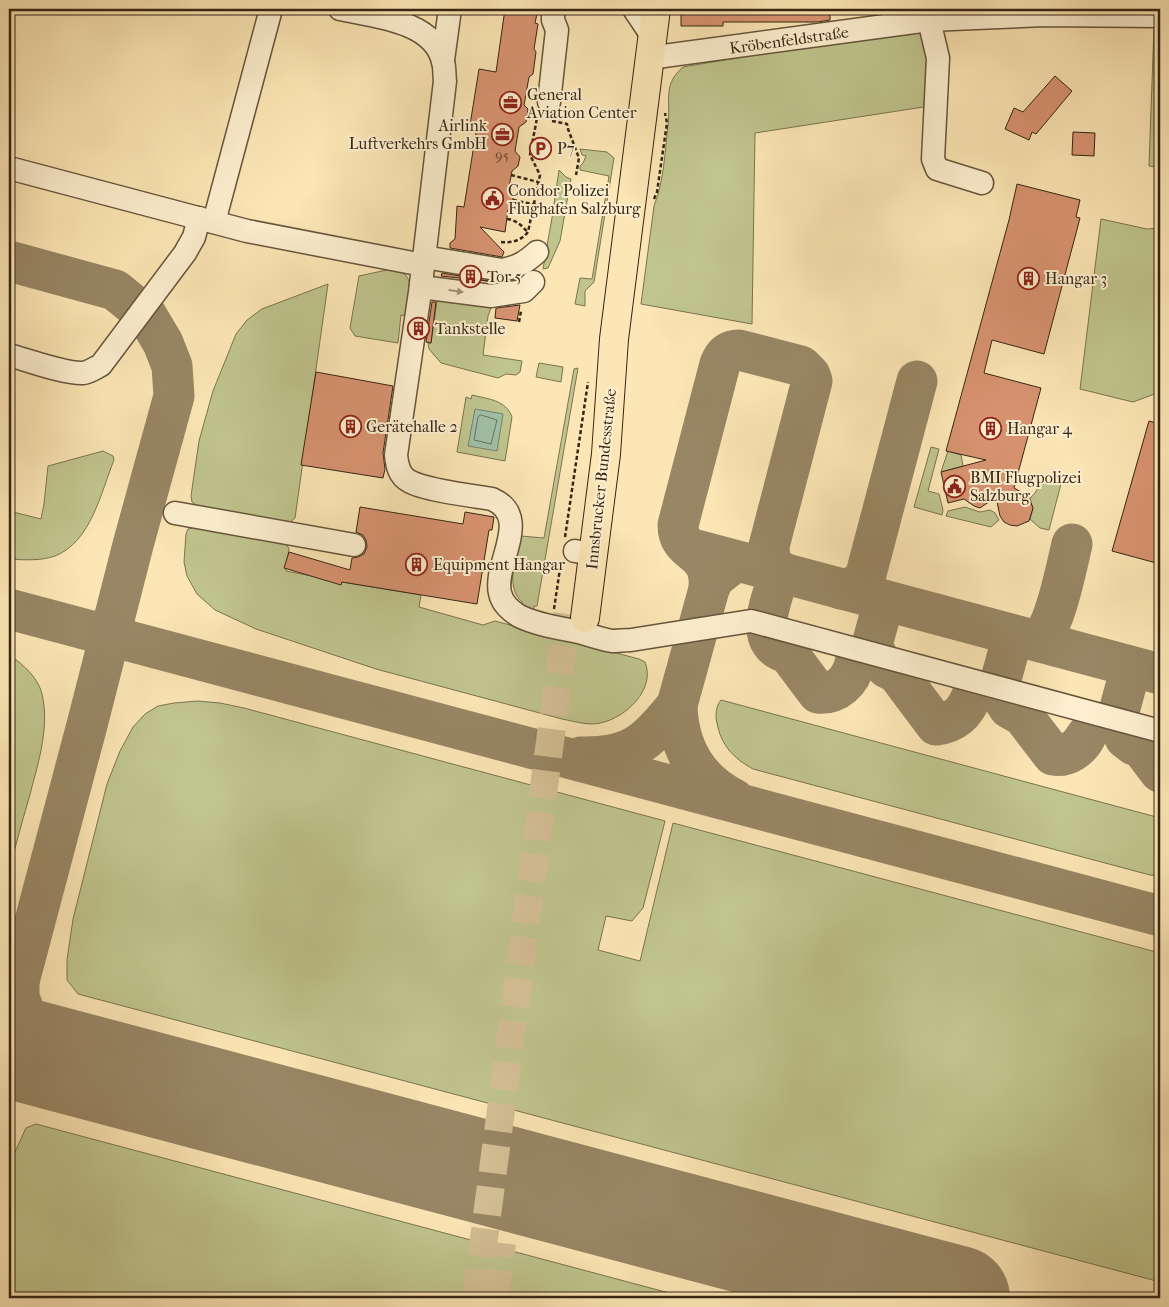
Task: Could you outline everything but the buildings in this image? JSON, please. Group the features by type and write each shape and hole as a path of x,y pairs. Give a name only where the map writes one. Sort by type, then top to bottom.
{"main road":[{"name":"Innsbrucker Bundesstraße","path":"568,614 573,552 606,454 614,339 656,9"}],"street":[{"path":"9,355 82,373 101,365 185,254 194,237 207,220 271,9"},
{"path":"340,9 403,23 421,31 434,44 443,60"},
{"path":"450,9 443,60 445,81 421,287 396,464 408,481 421,486 492,499 506,508 511,522 500,579 500,594 508,608 520,616 534,621 612,641 632,640 751,621 1160,731"},
{"path":"543,110 557,30 553,20 553,9"},
{"path":"634,9 651,47"},
{"name":"Kröbenfeldstraße","path":"651,47 929,20 1044,15 1160,16"},
{"path":"929,20 938,58 933,160 937,170 982,183"},
{"path":"9,168 246,231 424,261 502,270 514,268 525,263 537,252"},
{"path":"421,287 491,296 524,291 533,282"},
{"path":"175,513 354,545"}],"path":[{"path":"526,115 543,110 567,124 579,158 576,174"},
{"path":"501,242 517,240 528,232 540,175 530,155 543,110"},
{"path":"511,175 538,182"},
{"path":"513,200 566,211"},
{"path":"568,614 589,376"}],"shaded area":[{"path":"1154,27 1160,27 1160,168 1149,166"},
{"path":"892,32 924,33 930,45 930,106 755,133 752,324 641,304 654,206 664,166 670,87 676,74 683,67"},
{"path":"580,149 607,152 614,158 594,282 585,291 585,306 575,304 580,278 592,279 609,176 580,170 580,166 586,156 582,155"},
{"path":"559,170 571,179 566,207 554,204"},
{"path":"553,212 565,213 560,241 548,268 543,269"},
{"path":"1101,219 1147,229 1160,228 1160,392 1133,402 1080,389"},
{"path":"396,268 407,277 411,289 407,316 401,315 398,343 355,336 350,328 359,276"},
{"path":"328,284 295,518 288,524 199,507 192,502 191,496 199,441 213,391 236,334 247,320 262,309"},
{"path":"438,294 493,302 488,316 483,355 522,361 520,372 516,375 506,374 498,378 441,363 429,349 428,343 431,343"},
{"path":"539,363 563,367 561,382 536,377"},
{"path":"578,368 537,606 534,606 534,610 522,604 517,595 514,587 513,570 521,536 544,538 574,369"},
{"path":"472,395 496,401 509,411 512,417 505,461 457,452 466,397 471,399"},
{"path":"931,447 939,449 928,491 939,494 943,510 942,515 914,507"},
{"path":"103,451 113,456 114,460 93,515 78,540 67,549 50,558 32,560 9,559 9,511 41,519 48,466"},
{"path":"948,451 961,455 963,466 941,472"},
{"path":"1036,474 1062,480 1049,530 1040,528 1030,519 1033,509 1030,498 1038,488"},
{"path":"965,507 980,512 990,510 995,513 999,520 991,527 946,516 948,511"},
{"path":"195,527 287,545 289,549 286,571 421,595 419,607 483,625 495,621 639,659 645,662 646,682 642,692 629,709 610,720 596,724 586,724 376,669 256,629 215,610 197,594 187,576 184,562 186,534 188,529"},
{"path":"9,654 31,673 39,685 43,699 44,724 39,761 9,872"},
{"path":"721,700 1160,818 1160,876 1150,875 753,769 739,760 729,750 722,738 716,717 717,708"},
{"path":"198,701 244,708 665,821 643,908 632,921 606,916 598,950 640,961 673,823 1160,953 1160,1282 78,994 67,980 67,960 73,919 107,784 120,751 133,727 145,714 158,706"},
{"path":"36,1124 688,1298 9,1298 9,1165 26,1128"}],"water":[{"path":"475,409 503,414 497,451 468,446"}],"taxiway":[{"path":"9,261 115,290 147,316 163,343 172,366 174,396 9,1019"},
{"path":"709,589 709,575 705,565 701,558 683,542 679,535 678,525 720,364 725,355 732,351 739,350 801,366 810,375 812,381 769,546 770,562 782,573"},
{"path":"841,589 856,585 866,574 917,381"},
{"path":"1026,639 1040,636 1048,627 1061,592 1072,544"},
{"path":"689,548 1160,674"},
{"path":"677,705 709,589 714,578 727,568"},
{"path":"780,572 767,618 767,630 770,640 776,648 788,653 818,693 831,692 842,686 850,676 855,663"},
{"path":"884,601 873,647 879,660 887,668 897,673 936,725 955,719 967,706 973,693"},
{"path":"9,609 1160,916"},
{"path":"1013,635 1000,683 1002,697 1009,708 1023,716 1053,755 1058,756 1073,751 1086,736"},
{"path":"1131,667 1117,719 1125,738 1134,745 1141,747 1160,772"},
{"path":"581,757 613,755 636,746 647,738 677,705 681,735 692,761 709,782 734,799"},
{"path":"19,979 19,997 27,1019 39,1038 54,1054 75,1063"},
{"path":"9,1074 35,1061 55,1057 75,1063"}],"runway":[{"path":"9,1046 958,1298"}],"tunnel":[{"path":"476,1298 567,614"},
{"path":"495,1298 502,1243"}],"place":[{"name":"General Aviation Center","path":"511,103"},
{"name":"Airlink Luftverkehrs GmbH","path":"503,134"},
{"name":"P7","path":"541,148"},
{"name":"Condor Polizei Flughafen Salzburg","path":"492,199"},
{"name":"Tor 5","path":"471,276"},
{"name":"Hangar 3","path":"1029,278"},
{"name":"Tankstelle","path":"419,328"},
{"name":"Gerätehalle 2","path":"350,426"},
{"name":"Hangar 4","path":"991,428"},
{"name":"BMI Flugpolizei Salzburg","path":"954,486"},
{"name":"Equipment Hangar","path":"417,564"}]}
